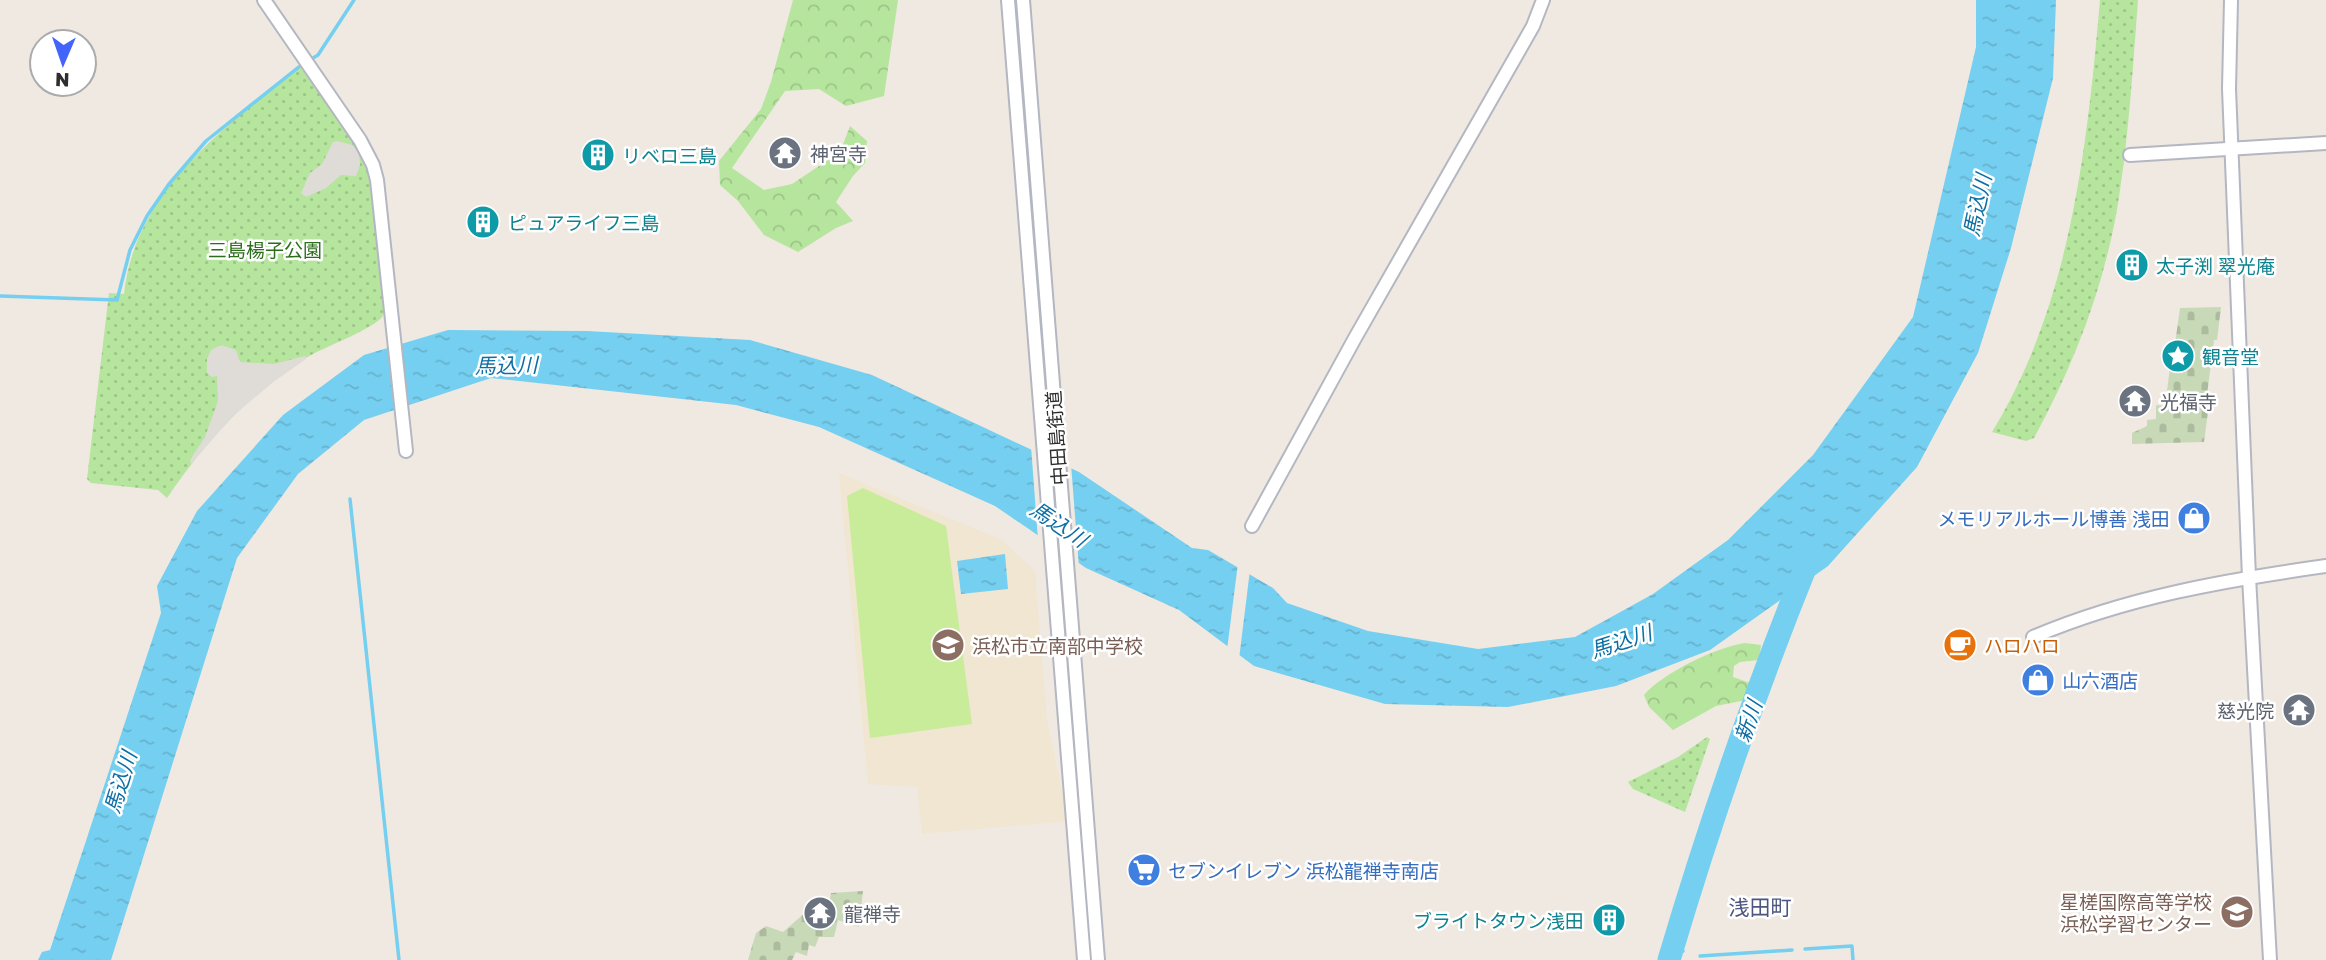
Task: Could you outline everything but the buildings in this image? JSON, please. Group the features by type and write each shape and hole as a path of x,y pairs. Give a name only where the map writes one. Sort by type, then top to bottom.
{"street":[{"path":"264,0 350,125 373,165 394,326 405,445"},
{"name":"中田島街道","path":"1008,0 1084,960"},
{"name":"中田島街道","path":"1023,0 1098,960"},
{"path":"1252,526 1532,26 1543,0"},
{"path":"2231,0 2229,71 2249,577 2270,960"},
{"path":"2130,155 2326,143"},
{"path":"2033,637 2086,616 2140,600 2249,577 2326,566"}],"shaded area":[{"path":"333,142 352,145 359,152 360,165 356,176 341,175 326,188 306,197 301,193 310,173 322,164"},
{"path":"221,345 236,350 240,362 274,364 305,356 306,359 232,417 191,464 190,460 205,437 218,401 217,376 212,377 207,373 207,359 211,350"},
{"name":"浜松市立南部中学校","path":"839,473 1002,540 1035,571 1047,719 1068,821 922,834 917,787 868,784"}],"green space":[{"path":"793,0 898,0 884,96 846,106 819,89 785,91 732,168 764,190 792,184 840,152 850,126 867,141 865,163 836,202 853,221 836,228 798,252 764,235 738,201 720,185 719,161 761,109"},
{"path":"2100,0 2138,0 2119,197 2106,260 2087,321 2049,410 2034,438 2026,441 1992,432 2019,382 2040,330 2071,223 2089,112"},
{"name":"三島楊子公園","path":"301,65 354,143 369,175 374,195 386,307 383,316 360,332 311,355 269,384 213,438 167,498 158,490 91,483 87,479 109,293 124,294 132,257 146,223 165,192 189,163 215,137"},
{"path":"2221,307 2206,403 2209,404 2204,442 2132,444 2132,433 2147,426 2147,420 2156,419 2156,405 2165,406 2171,360 2185,361 2186,353 2174,351 2180,308"},
{"path":"863,488 946,526 972,724 870,738 847,496"},
{"path":"1745,643 1761,645 1759,660 1740,662 1734,666 1733,677 1753,684 1746,700 1716,706 1673,730 1649,707 1644,695 1664,678 1705,655"},
{"path":"1707,737 1710,739 1685,812 1633,789 1628,782 1678,757"},
{"path":"863,891 859,927 838,920 834,937 819,937 815,947 809,945 807,956 796,952 792,960 748,960 756,933 766,926 783,932 814,905 828,909 831,893"}],"water":[{"name":"馬込川","path":"1976,0 2056,0 2053,78 2011,248 1978,353 1917,467 1828,566 1710,650 1616,686 1508,707 1385,704 1254,666 1179,610 1086,568 995,506 819,427 736,405 491,378 364,420 298,474 237,558 111,960 38,960 42,952 50,950 161,613 157,586 197,511 283,415 364,355 448,330 587,331 750,340 872,375 1079,472 1192,548 1208,550 1273,588 1287,603 1368,631 1478,649 1575,637 1653,594 1728,540 1813,455 1913,317 1976,47"},
{"path":"1005,554 1008,589 961,594 957,561"}],"pier":[{"path":"1031,446 1071,464 1079,567 1038,540"},
{"path":"1238,563 1250,570 1239,659 1227,650"}],"waterway":[{"path":"0,296 117,300 130,250 147,216 169,184 206,141 300,66 318,55 354,0"},
{"path":"350,499 399,960"},
{"name":"新川","path":"1669,960 1734,759 1808,561"},
{"path":"1805,949 1852,946 1853,960"},
{"path":"1673,948 1683,951"},
{"path":"1700,956 1792,950"}],"place":[{"name":"神宮寺","path":"785,153"},
{"name":"リベロ三島","path":"598,155"},
{"name":"ピュアライフ三島","path":"483,222"},
{"name":"太子渕 翠光庵","path":"2132,265"},
{"name":"観音堂","path":"2178,356"},
{"name":"光福寺","path":"2135,401"},
{"name":"メモリアルホール博善 浅田","path":"2194,518"},
{"name":"浜松市立南部中学校","path":"948,645"},
{"name":"ハロハロ","path":"1960,645"},
{"name":"山六酒店","path":"2038,680"},
{"name":"慈光院","path":"2299,710"},
{"name":"セブンイレブン 浜松龍禅寺南店","path":"1144,870"},
{"name":"星槎国際高等学校 浜松学習センター","path":"2237,912"},
{"name":"龍禅寺","path":"820,913"},
{"name":"ブライトタウン浅田","path":"1609,920"}],"district":[{"name":"浅田町","path":"1760,907"}]}
